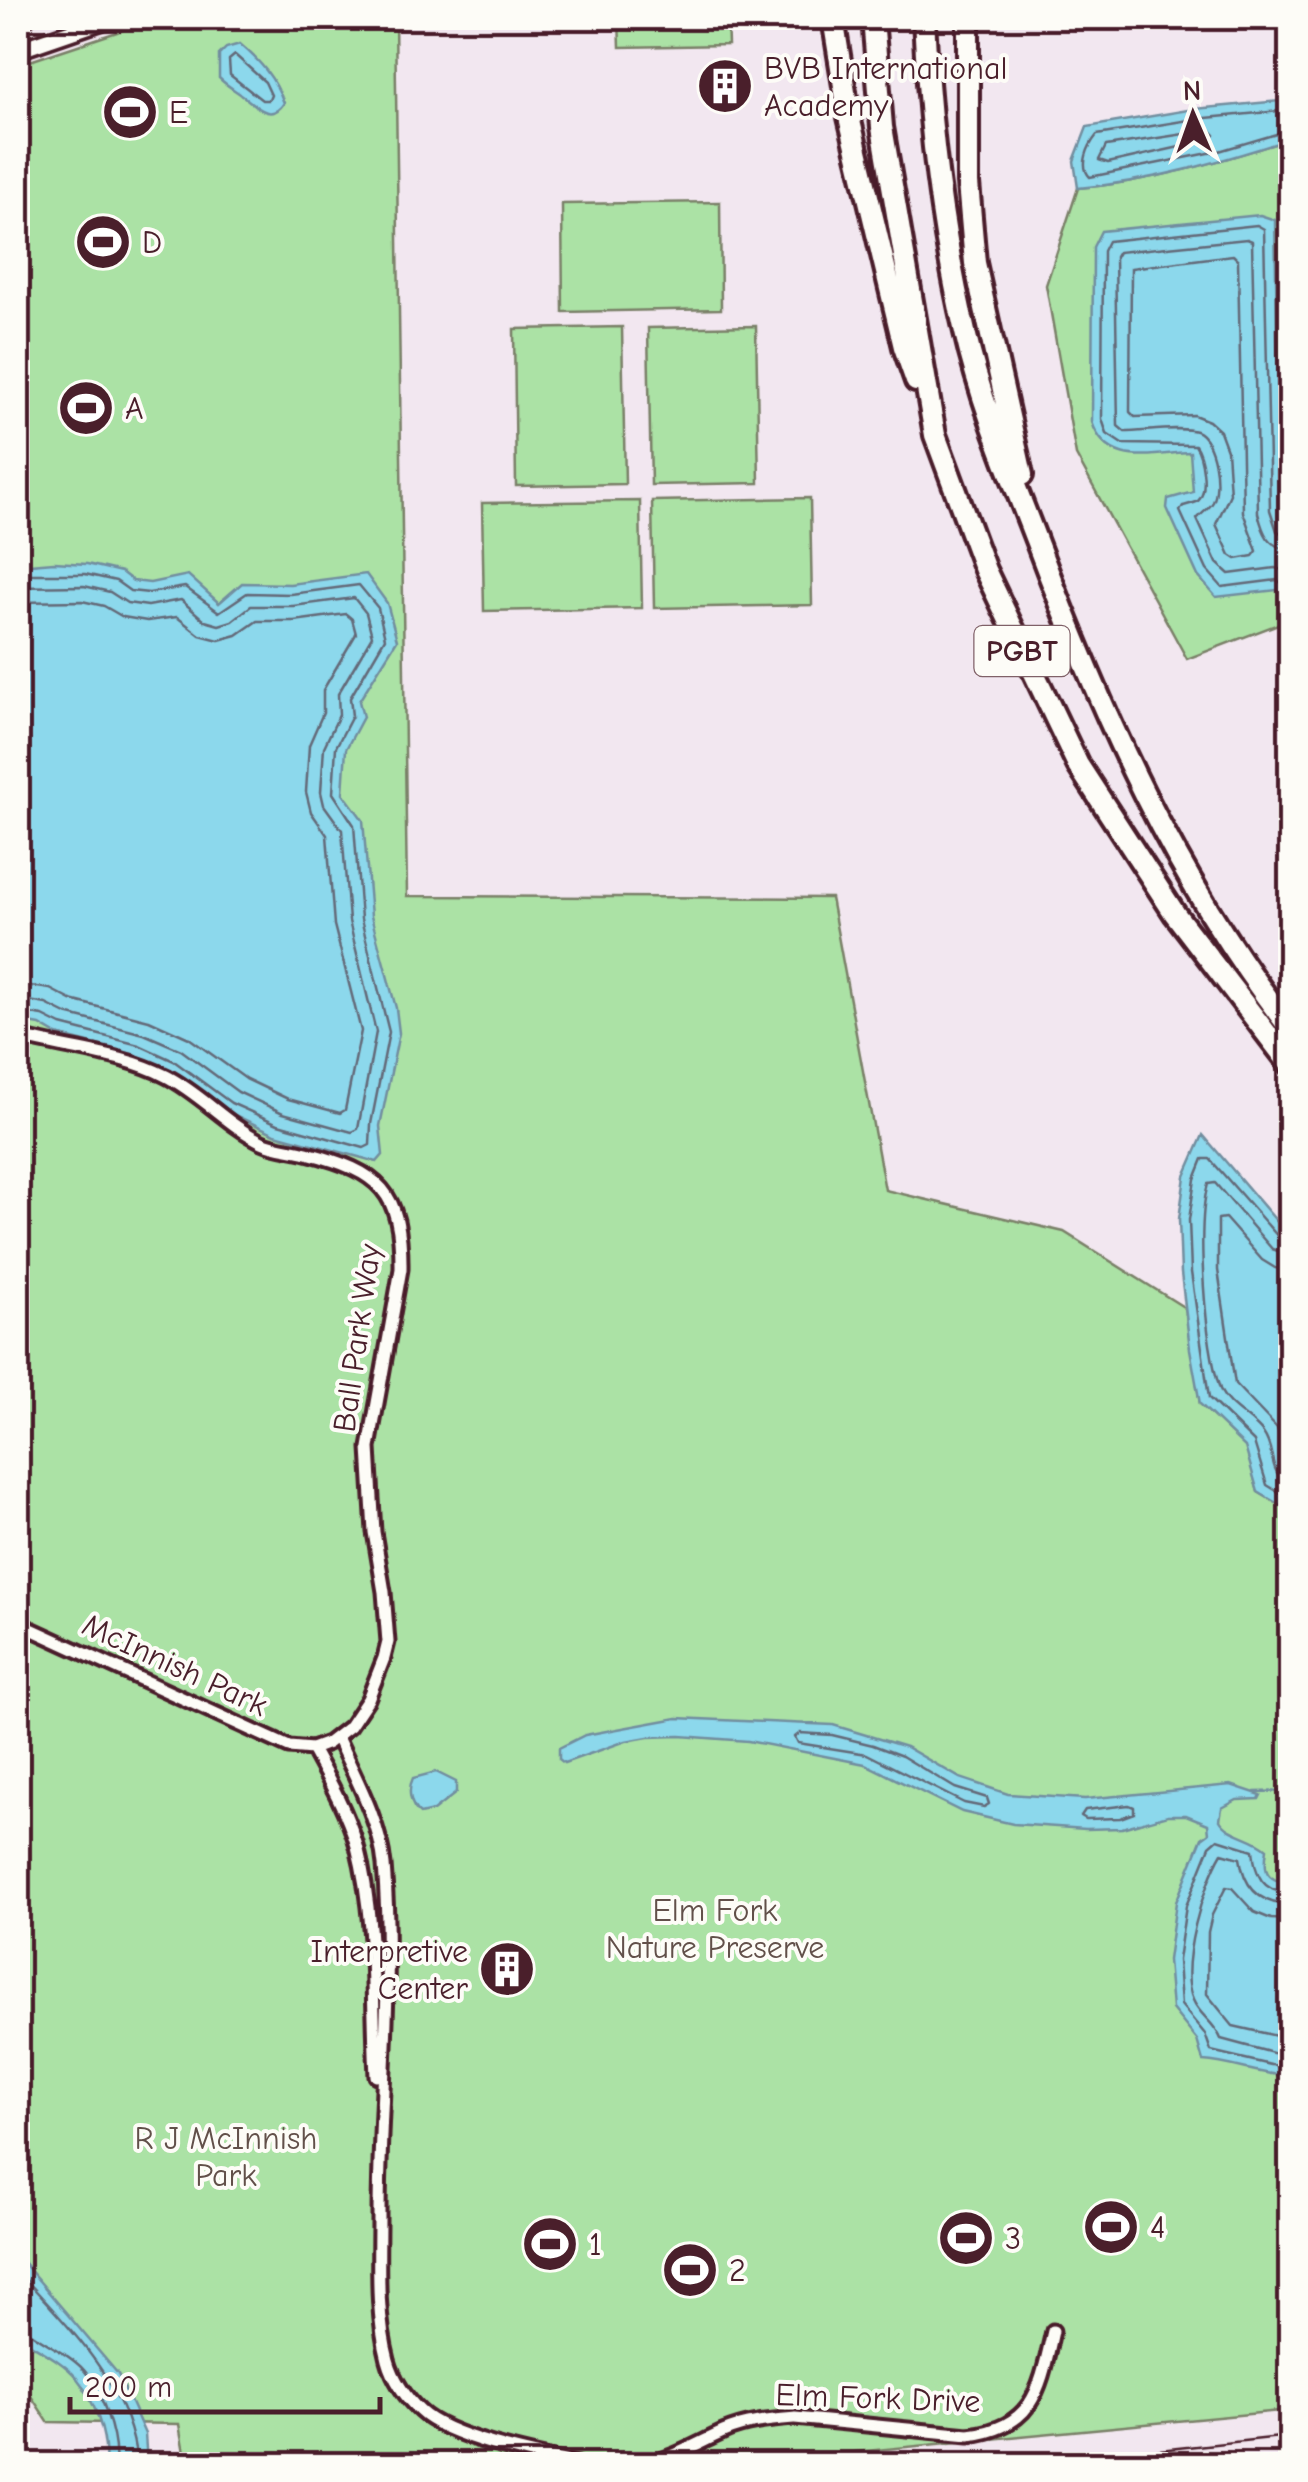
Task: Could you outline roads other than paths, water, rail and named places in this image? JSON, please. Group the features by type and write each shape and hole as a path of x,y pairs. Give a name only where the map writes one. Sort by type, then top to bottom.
{"highway":[{"path":"833,18 849,117 904,348 936,435"},
{"name":"PGBT","path":"873,18 888,164 936,435 985,570 1078,765 1182,924 1290,1064"},
{"name":"PGBT","path":"924,18 938,191 965,335 1001,447 1095,693 1161,828 1238,957 1290,1028"},
{"path":"968,18 968,168 975,263 1040,550"}],"main road":[{"path":"18,20 26,18"},
{"path":"18,48 111,18"}],"street":[{"path":"1105,18 1214,18"},
{"name":"Ball Park Way","path":"18,1036 129,1062 168,1077 262,1142 346,1163 364,1173 385,1191 398,1216 401,1269 369,1448 370,1500 388,1642 368,1699 350,1726 337,1737 312,1748"},
{"name":"McInnish Park","path":"18,1623 265,1738 289,1747 312,1748"},
{"path":"337,1737 376,1830 384,1861 386,1977 379,2266 388,2363 400,2388 421,2412 448,2429 578,2464"},
{"path":"312,1748 356,1841 364,1878 379,2150"},
{"name":"Elm Fork Drive","path":"647,2464 674,2457 736,2428 782,2419 968,2435 986,2432 1022,2416 1030,2405 1041,2382 1052,2331"}],"water":[{"path":"240,44 276,86 284,103 276,111 262,110 219,78 219,55"},
{"path":"1290,100 1290,139 1159,176 1078,188 1074,161 1087,127 1194,109"},
{"path":"1260,215 1275,220 1280,510 1290,530 1290,602 1277,590 1216,597 1198,576 1167,508 1168,499 1193,492 1190,452 1145,456 1119,452 1099,437 1092,422 1093,247 1101,231"},
{"path":"87,564 150,583 188,575 219,603 242,583 290,584 366,574 387,603 397,640 359,701 363,717 346,749 343,793 363,820 371,916 399,1033 380,1126 383,1155 377,1162 275,1134 226,1111 169,1069 136,1055 18,1021 18,565"},
{"path":"1203,1135 1290,1237 1290,1511 1258,1492 1245,1447 1200,1404 1181,1273 1179,1219 1185,1176"},
{"path":"677,1718 833,1725 906,1747 960,1778 1008,1794 1085,1799 1231,1785 1261,1795 1259,1799 1237,1800 1222,1808 1220,1820 1267,1849 1268,1874 1290,1884 1290,2076 1203,2061 1197,2040 1172,2009 1168,1960 1176,1902 1202,1838 1209,1833 1208,1824 1186,1815 1168,1815 1122,1828 1013,1824 962,1812 865,1764 748,1741 648,1737 564,1763 559,1759 559,1748 585,1735"},
{"path":"436,1772 456,1782 456,1793 433,1811 420,1814 412,1802 411,1783 413,1778"},
{"path":"18,2256 118,2374 145,2434 147,2464 105,2464 102,2430 83,2386 63,2365 18,2336"}],"waterway":[{"path":"1255,1792 1290,1791"}],"railway":[{"path":"1028,2464 1290,2436"}],"place":[{"name":"BVB International Academy","path":"725,86"},
{"name":"E","path":"130,112"},
{"name":"D","path":"103,242"},
{"name":"A","path":"86,408"},
{"name":"Interpretive Center","path":"507,1969"},
{"name":"4","path":"1111,2227"},
{"name":"3","path":"966,2238"},
{"name":"1","path":"550,2244"},
{"name":"2","path":"690,2270"}],"park label":[{"name":"Elm Fork Nature Preserve","path":"715,1928"},
{"name":"R J McInnish Park","path":"226,2156"}]}
